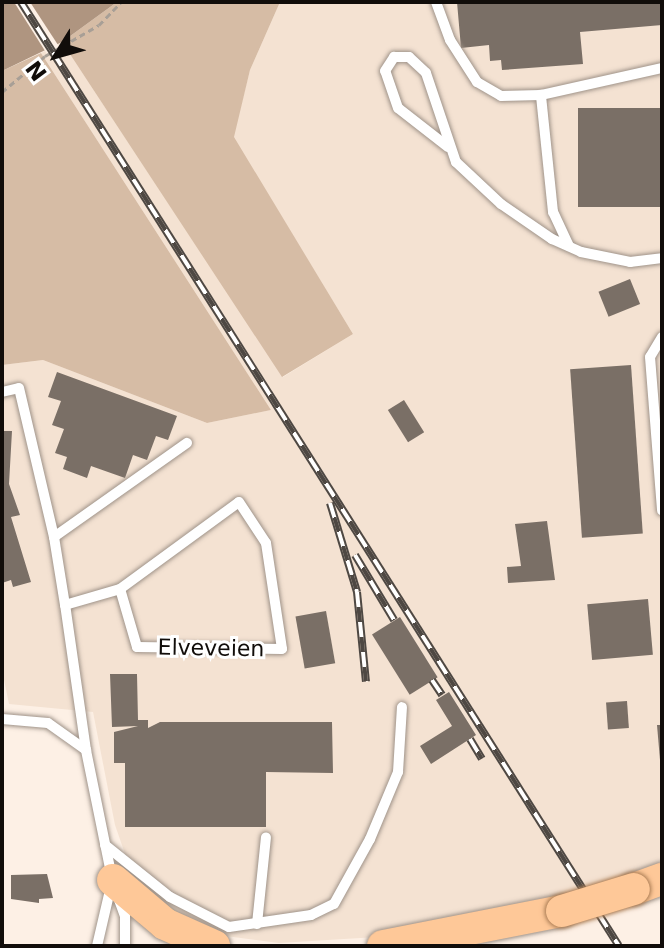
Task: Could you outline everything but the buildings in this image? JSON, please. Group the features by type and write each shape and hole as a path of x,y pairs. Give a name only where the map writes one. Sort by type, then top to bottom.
{"highway":[{"path":"113,880 165,924 214,946"},
{"path":"503,946 568,920 650,895"},
{"path":"383,946 568,920"}],"lane":[{"path":"436,2 450,40 477,82 501,96 541,95 662,68"},
{"path":"448,147 432,81 409,57 394,57 385,71 398,108 448,147 472,180 491,196 569,246 630,262 662,258"},
{"path":"541,95 553,212 569,246"},
{"path":"662,337 650,357 662,511"},
{"path":"2,392 19,388 54,537 86,750 113,880 125,916 125,946"},
{"path":"54,537 187,443"},
{"name":"Elveveien","path":"65,605 120,589 239,502 266,543 282,649 137,647 120,589"},
{"path":"105,845 170,897 229,927 311,915 334,904 398,772 402,707"},
{"path":"2,719 48,723 86,750"},
{"path":"257,924 266,837"},
{"path":"97,946 113,880"}],"path":[{"path":"2,92 24,78 45,56 99,25 121,2"}],"shaded area":[{"path":"2,2 117,2 62,42 2,71"},
{"path":"117,2 280,2 250,70 234,137 353,334 282,377 62,42"},
{"path":"280,2 662,2 662,870 409,935 279,943 203,933 161,911 131,871 115,825 93,712 9,704 2,670 2,365 43,360 207,423 271,410 41,53 62,42 283,377 353,334 233,137 250,70"},
{"path":"41,53 271,410 207,423 43,360 2,365 2,71"}],"pier":[{"path":"14,2 30,2 60,48 47,54"}],"railway":[{"path":"21,2 619,946"},
{"path":"330,503 357,592 366,682"},
{"path":"355,555 394,620"},
{"path":"432,680 442,695"},
{"path":"470,739 482,759"}]}
